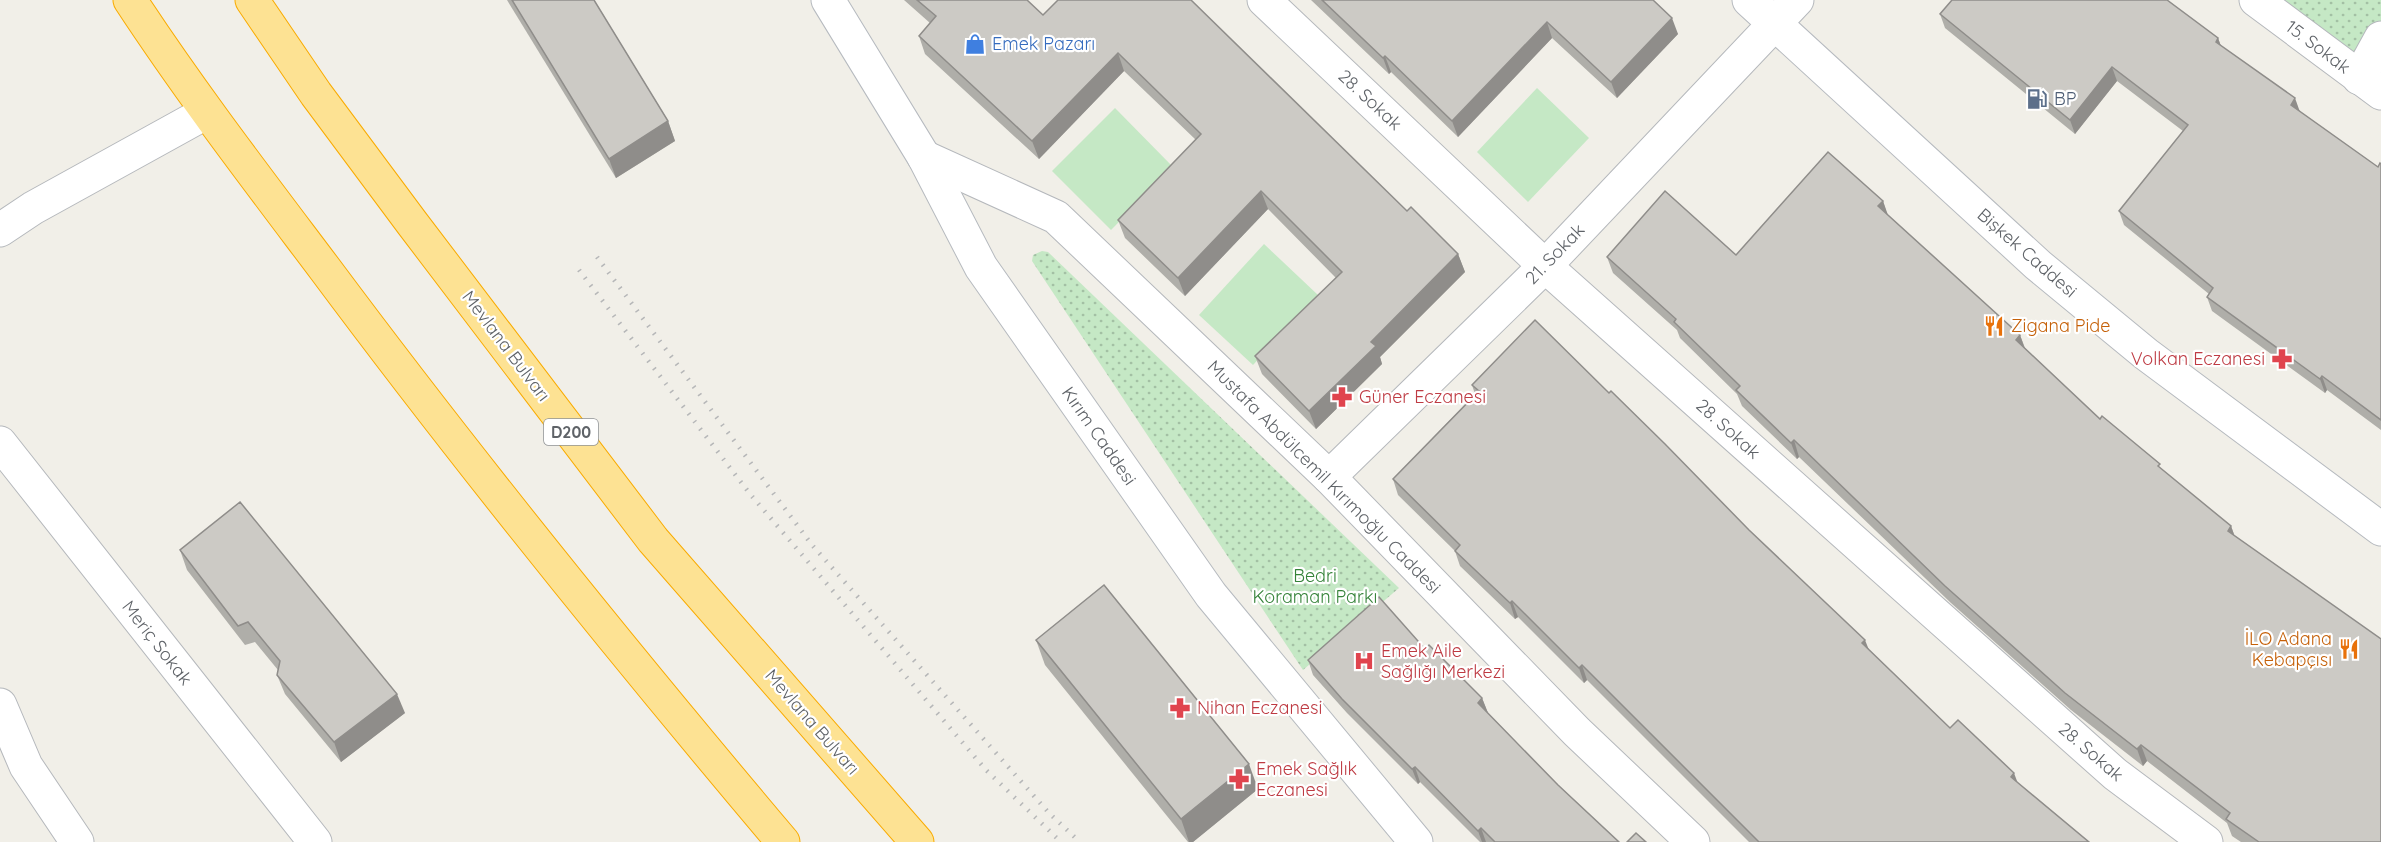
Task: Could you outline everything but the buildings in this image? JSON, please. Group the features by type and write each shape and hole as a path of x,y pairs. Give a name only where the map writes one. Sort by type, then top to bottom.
{"highway":[{"path":"130,0 207,111 434,416 627,658 783,842"},
{"name":"Mevlana Bulvarı","path":"252,0 316,94 405,214 653,540 917,842"}],"street":[{"name":"Kırım Caddesi","path":"828,0 924,157 981,267 1211,595 1416,842"},
{"name":"28. Sokak","path":"1264,0 1545,266 2115,774 2206,842"},
{"name":"Bişkek Caddesi","path":"1749,0 2047,272 2146,354 2381,529"},
{"name":"21. Sokak","path":"1329,477 1545,266 1797,0"},
{"name":"15. Sokak","path":"2256,0 2370,85"},
{"path":"2370,85 2381,38"},
{"path":"0,231 33,208 207,111"},
{"name":"Mustafa Abdülcemil Kırımoğlu Caddesi","path":"924,157 1056,217 1329,477 1577,732 1693,842"},
{"name":"Meriç Sokak","path":"0,443 315,842"},
{"path":"0,705 13,770 77,842"}],"green space":[{"path":"2256,0 2381,0 2381,38 2359,78"},
{"path":"1537,88 1589,138 1528,202 1477,152"},
{"path":"1115,108 1173,167 1111,230 1052,171"},
{"path":"1264,244 1318,295 1253,365 1199,315"},
{"name":"Bedri Koraman Parkı","path":"1042,251 1048,252 1399,588 1303,670 1032,261 1033,255"}],"railway":[{"path":"597,257 812,545 1049,813 1080,842"},
{"path":"579,270 750,494 986,770 1061,842"}],"place":[{"name":"Emek Pazarı","path":"975,44"},
{"name":"BP","path":"2037,99"},
{"name":"Zigana Pide","path":"1994,326"},
{"name":"Volkan Eczanesi","path":"2282,359"},
{"name":"Güner Eczanesi","path":"1342,397"},
{"name":"İLO Adana Kebapçısı","path":"2349,649"},
{"name":"Emek Aile Sağlığı Merkezi","path":"1364,661"},
{"name":"Nihan Eczanesi","path":"1180,708"},
{"name":"Emek Sağlık Eczanesi","path":"1239,779"}]}
